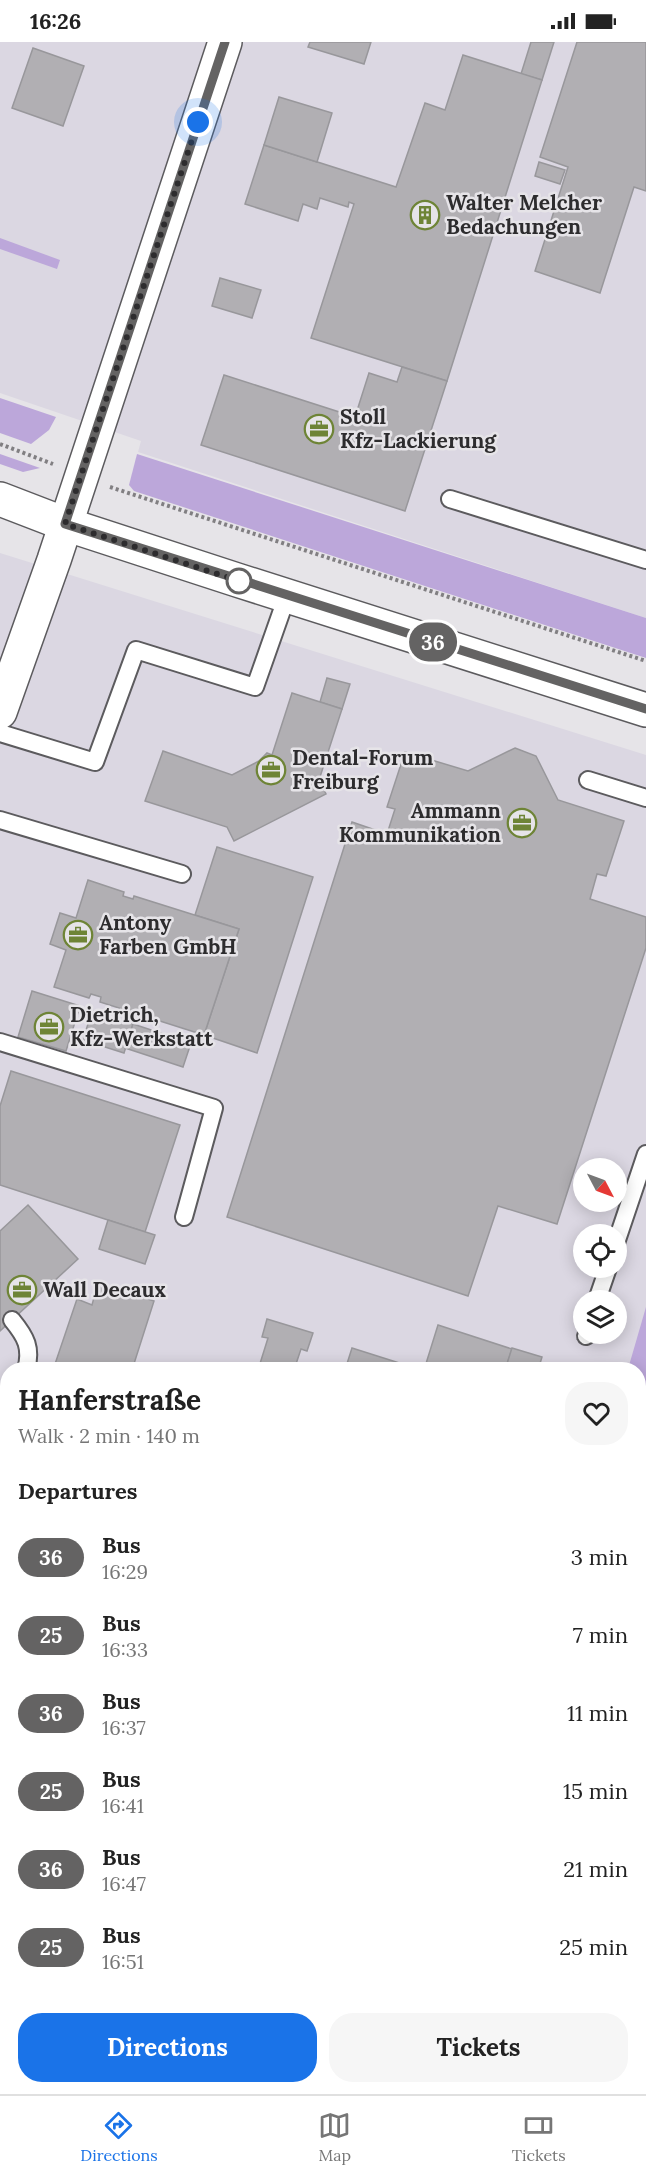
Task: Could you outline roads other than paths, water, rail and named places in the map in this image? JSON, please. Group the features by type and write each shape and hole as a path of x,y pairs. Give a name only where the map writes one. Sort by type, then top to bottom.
{"street":[{"path":"0,712 225,42"},
{"path":"0,499 65,524 646,710"}],"lane":[{"path":"450,499 646,560"},
{"path":"0,733 95,762 136,650 255,687 287,596"},
{"path":"588,780 646,798"},
{"path":"0,820 182,874"},
{"path":"0,1042 214,1108 184,1217"},
{"path":"622,1224 646,1154"},
{"path":"12,1320 25,1335 30,1354 28,1362"}],"place":[{"name":"Walter Melcher Bedachungen","path":"425,215"},
{"name":"Stoll Kfz-Lackierung","path":"319,429"},
{"name":"Dental-Forum Freiburg","path":"271,770"},
{"name":"Ammann Kommunikation","path":"522,823"},
{"name":"Antony Farben GmbH","path":"78,935"},
{"name":"Dietrich, Kfz-Werkstatt","path":"49,1027"},
{"name":"Wall Decaux","path":"22,1290"}]}
